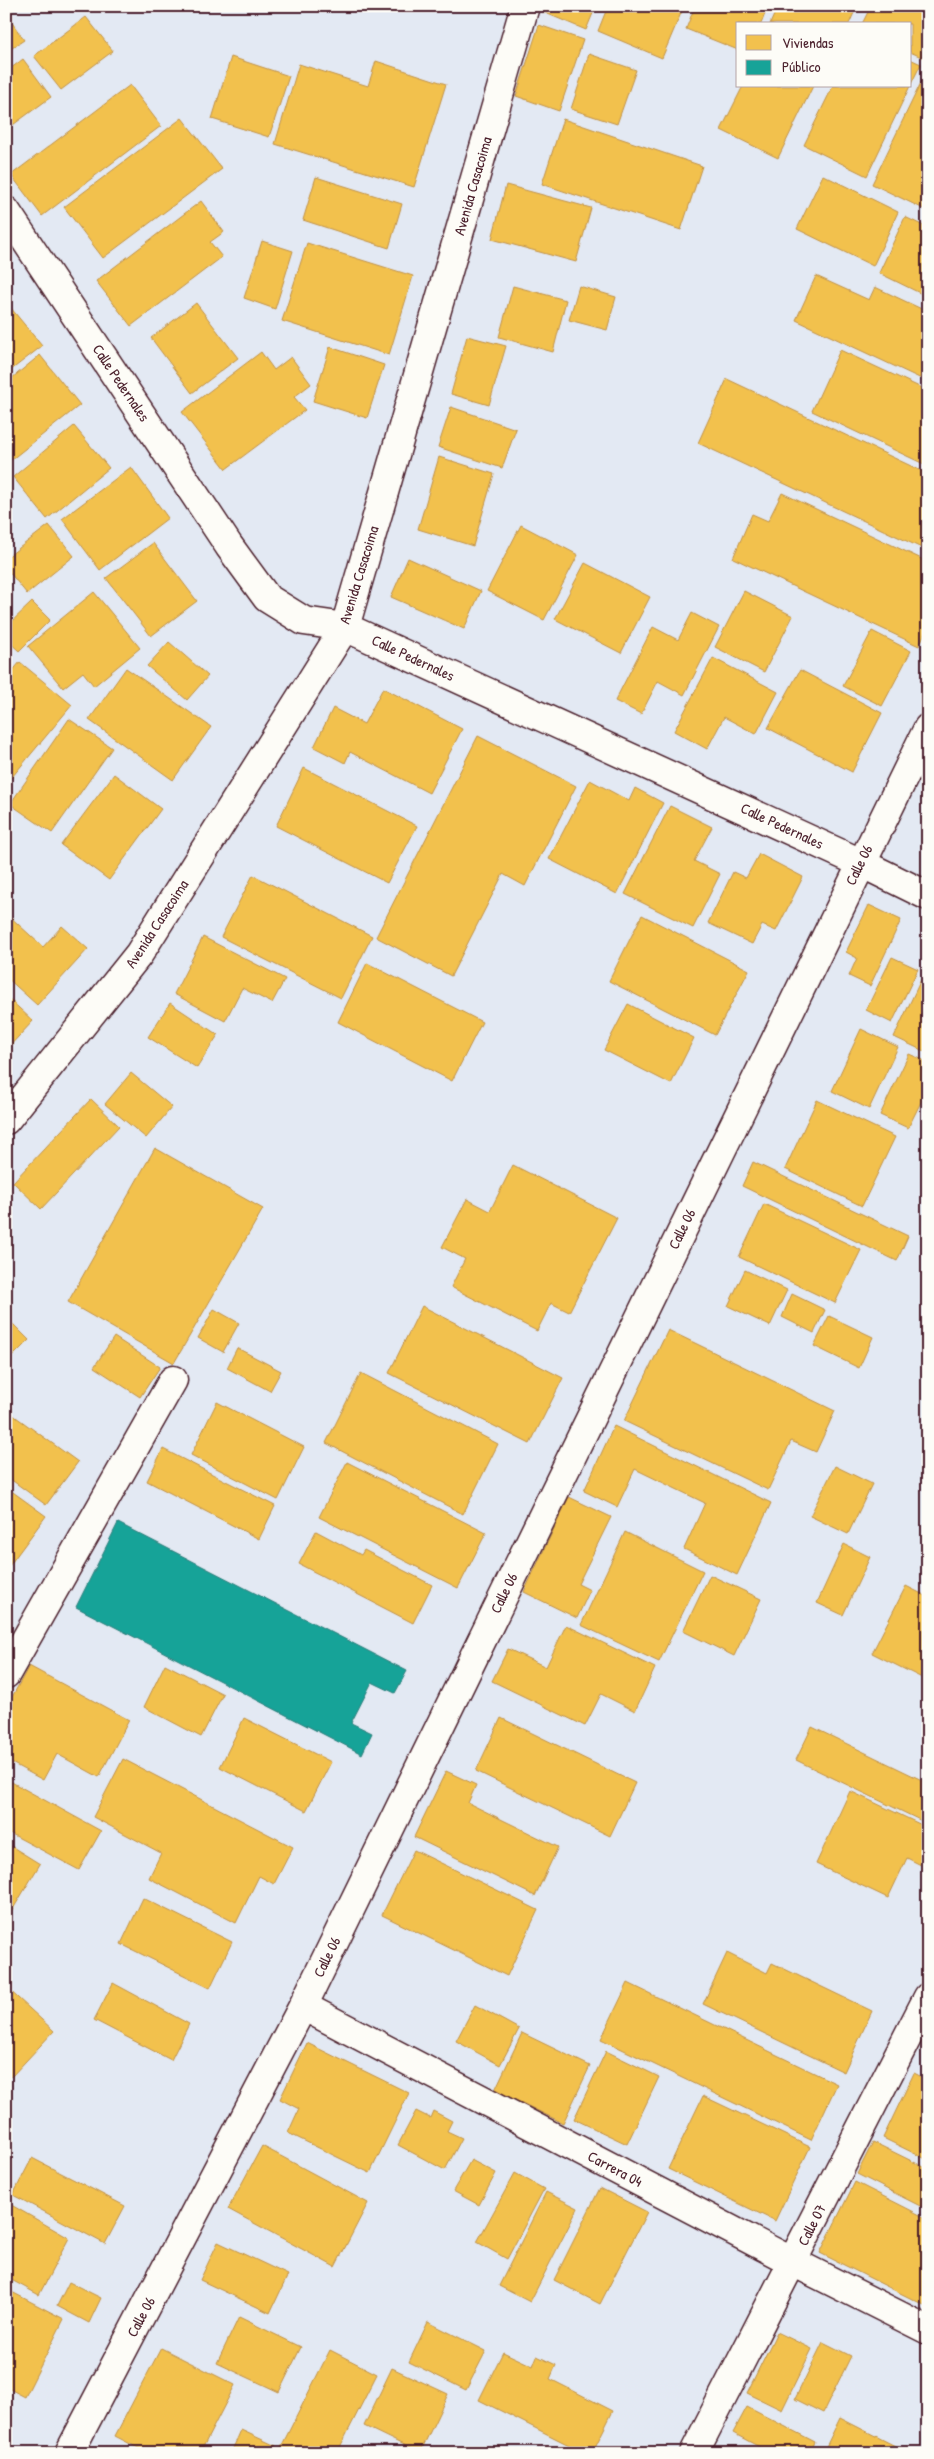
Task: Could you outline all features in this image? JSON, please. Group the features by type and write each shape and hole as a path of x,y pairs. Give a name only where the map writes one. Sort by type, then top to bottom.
{"street":[{"name":"Avenida Casacoima","path":"6,1120 139,954 345,626 525,6"},
{"name":"Calle Pedernales","path":"6,211 229,546 267,598 304,622 345,626 861,863 928,896"},
{"name":"Calle 06","path":"70,2453 303,2006 928,728"},
{"path":"6,1674 173,1380"},
{"name":"Calle 07","path":"694,2453 928,1997"},
{"name":"Carrera 04","path":"303,2006 793,2262 928,2330"}],"building: Viviendas":[{"path":"545,6 596,6 586,30 543,12"},
{"path":"608,6 684,6 662,58 598,31"},
{"path":"695,6 768,6 762,22 736,22 736,49 686,29"},
{"path":"778,6 857,6 850,22 771,22"},
{"path":"871,6 928,6 928,51 924,58 912,53 912,22 863,22"},
{"path":"6,14 24,40 6,52"},
{"path":"86,17 113,51 61,90 34,56"},
{"path":"539,25 583,40 559,111 516,96"},
{"path":"589,54 636,70 617,124 571,109"},
{"path":"231,57 289,76 269,137 212,119"},
{"path":"23,59 51,97 6,130 6,72"},
{"path":"912,60 921,64 912,82"},
{"path":"376,61 446,84 414,187 275,144 299,64 368,86"},
{"path":"928,68 928,211 872,184"},
{"path":"130,85 161,126 42,216 11,175"},
{"path":"742,88 812,88 778,158 721,130"},
{"path":"832,88 909,88 867,176 804,145"},
{"path":"182,118 222,169 103,258 64,207"},
{"path":"563,119 702,166 681,230 542,184"},
{"path":"823,175 898,212 873,266 797,229"},
{"path":"316,177 402,204 389,248 303,220"},
{"path":"506,185 591,208 576,262 492,239"},
{"path":"201,201 224,232 210,242 222,257 131,326 96,281"},
{"path":"905,217 928,228 928,297 879,273"},
{"path":"262,241 293,251 275,309 244,298"},
{"path":"307,243 413,276 389,355 282,321"},
{"path":"816,276 869,300 875,287 928,312 928,382 796,320"},
{"path":"513,286 566,300 553,352 499,337"},
{"path":"579,286 616,297 607,330 569,320"},
{"path":"6,302 42,346 6,374"},
{"path":"196,303 238,358 192,393 151,338"},
{"path":"467,336 506,346 489,405 451,394"},
{"path":"330,347 384,365 367,418 313,401"},
{"path":"840,350 928,391 928,466 812,411"},
{"path":"261,352 274,370 291,357 311,384 294,397 305,410 226,469 182,412"},
{"path":"40,355 80,405 6,464 6,383"},
{"path":"727,379 928,474 928,551 698,443"},
{"path":"451,407 516,429 502,468 438,447"},
{"path":"74,426 109,468 47,519 13,477"},
{"path":"439,457 494,474 473,546 418,529"},
{"path":"131,467 168,518 100,570 62,519"},
{"path":"782,493 928,562 928,626 919,646 733,558 752,514 768,521"},
{"path":"49,525 74,556 27,594 6,568 6,558"},
{"path":"521,525 578,555 544,620 487,591"},
{"path":"153,543 197,601 151,636 106,578"},
{"path":"408,558 481,591 464,629 391,597"},
{"path":"585,563 650,597 621,653 555,619"},
{"path":"744,591 793,616 764,672 715,647"},
{"path":"94,592 140,648 94,686 83,672 63,688 28,646"},
{"path":"32,602 50,620 19,651 6,639 6,627"},
{"path":"692,613 719,627 684,695 658,681 641,714 615,701 653,627 678,640"},
{"path":"872,631 911,651 882,706 843,686"},
{"path":"169,642 208,676 187,700 147,666"},
{"path":"713,658 778,692 756,734 724,717 707,749 674,731"},
{"path":"20,662 72,705 7,783 6,679"},
{"path":"126,668 211,727 173,780 89,720"},
{"path":"800,670 882,713 852,772 768,728"},
{"path":"383,688 462,729 429,793 350,752 345,763 314,747 333,708 364,724"},
{"path":"69,719 112,748 52,833 10,804"},
{"path":"478,736 576,786 525,886 503,874 451,976 376,937"},
{"path":"304,768 417,826 387,883 276,826"},
{"path":"114,774 161,809 109,880 61,845"},
{"path":"590,780 629,801 635,788 663,803 617,894 549,859"},
{"path":"670,806 712,827 694,861 720,874 693,928 625,894"},
{"path":"759,854 803,877 776,931 762,925 752,944 708,923 733,872 746,878"},
{"path":"253,875 372,936 341,998 221,937"},
{"path":"869,905 901,920 870,986 849,976 857,958 846,952"},
{"path":"6,913 43,947 62,926 88,949 37,1005 6,977"},
{"path":"642,915 749,970 715,1035 609,981"},
{"path":"203,937 285,979 272,1003 242,988 225,1021 174,994"},
{"path":"892,957 918,969 892,1023 866,1010"},
{"path":"367,963 482,1022 452,1081 338,1022"},
{"path":"925,971 928,972 928,1053 894,1037"},
{"path":"6,996 33,1021 6,1050"},
{"path":"170,1003 218,1035 197,1068 148,1037"},
{"path":"628,1004 694,1038 671,1084 604,1050"},
{"path":"861,1029 898,1047 869,1109 832,1091"},
{"path":"909,1054 928,1062 928,1088 908,1128 880,1115"},
{"path":"131,1073 172,1107 146,1138 105,1104"},
{"path":"91,1099 119,1126 41,1209 13,1182"},
{"path":"817,1100 895,1137 862,1206 785,1169"},
{"path":"155,1148 263,1209 174,1363 68,1302"},
{"path":"753,1162 908,1236 897,1261 742,1186"},
{"path":"513,1165 617,1218 569,1312 551,1303 537,1331 451,1287 465,1259 442,1247 467,1199 490,1211"},
{"path":"764,1204 861,1250 835,1303 739,1257"},
{"path":"745,1270 787,1290 770,1326 728,1306"},
{"path":"792,1294 825,1310 814,1333 782,1317"},
{"path":"422,1306 563,1378 530,1444 389,1373"},
{"path":"214,1309 239,1323 223,1352 198,1338"},
{"path":"829,1316 873,1337 859,1368 814,1346"},
{"path":"6,1317 29,1340 6,1363"},
{"path":"668,1330 835,1411 816,1452 791,1441 768,1490 624,1421"},
{"path":"114,1337 160,1367 140,1397 94,1367"},
{"path":"237,1348 281,1371 270,1391 227,1368"},
{"path":"361,1373 498,1444 463,1514 326,1443"},
{"path":"217,1402 304,1447 278,1500 191,1455"},
{"path":"9,1412 78,1462 46,1505 6,1476 6,1416"},
{"path":"614,1426 771,1503 737,1575 684,1549 705,1503 635,1469 617,1507 584,1491"},
{"path":"163,1449 275,1506 259,1539 147,1481"},
{"path":"347,1462 486,1533 458,1588 319,1517"},
{"path":"835,1466 872,1484 848,1534 810,1516"},
{"path":"6,1487 46,1516 6,1570"},
{"path":"569,1497 611,1517 578,1584 590,1590 577,1618 524,1592"},
{"path":"316,1531 361,1555 364,1550 432,1585 413,1623 299,1564"},
{"path":"625,1532 703,1571 659,1662 581,1625"},
{"path":"844,1544 870,1557 843,1615 817,1603"},
{"path":"710,1575 761,1599 734,1656 683,1631"},
{"path":"906,1586 928,1597 928,1681 872,1653"},
{"path":"566,1625 655,1668 635,1711 601,1694 585,1726 492,1681 508,1649 546,1667"},
{"path":"165,1664 223,1694 201,1737 144,1707"},
{"path":"29,1666 129,1720 99,1777 57,1754 43,1780 6,1760 6,1708"},
{"path":"244,1718 331,1762 306,1811 220,1767"},
{"path":"501,1718 635,1783 610,1836 476,1771"},
{"path":"812,1727 928,1783 928,1824 796,1760"},
{"path":"123,1759 293,1847 274,1884 259,1876 236,1923 149,1878 161,1853 93,1817"},
{"path":"446,1771 476,1785 468,1803 558,1847 535,1896 414,1837"},
{"path":"6,1779 101,1831 79,1870 6,1831"},
{"path":"850,1791 928,1828 928,1850 921,1865 907,1858 888,1898 816,1864"},
{"path":"6,1843 40,1864 10,1914 6,1912"},
{"path":"414,1850 538,1910 507,1976 382,1915"},
{"path":"143,1898 232,1942 210,1988 121,1944"},
{"path":"727,1953 767,1973 772,1963 872,2011 844,2072 703,2004"},
{"path":"113,1983 189,2024 171,2060 94,2020"},
{"path":"628,1983 837,2084 811,2140 601,2039"},
{"path":"6,1987 54,2031 11,2077 6,2073"},
{"path":"475,2005 519,2029 500,2065 456,2041"},
{"path":"522,2033 590,2066 563,2123 495,2090"},
{"path":"307,2043 409,2093 370,2173 288,2133 299,2109 280,2099"},
{"path":"606,2051 659,2077 627,2144 574,2119"},
{"path":"914,2073 928,2080 928,2160 883,2138"},
{"path":"703,2096 810,2147 775,2221 668,2169"},
{"path":"416,2111 430,2118 433,2111 452,2121 447,2131 462,2138 445,2170 398,2145"},
{"path":"873,2142 928,2169 928,2210 857,2174"},
{"path":"262,2146 368,2203 335,2267 228,2209"},
{"path":"32,2158 125,2206 105,2244 13,2195"},
{"path":"471,2160 496,2173 479,2205 453,2191"},
{"path":"515,2173 544,2189 507,2259 477,2242"},
{"path":"855,2182 928,2219 928,2307 820,2253"},
{"path":"600,2188 647,2212 600,2304 554,2280"},
{"path":"546,2192 578,2208 530,2302 499,2286"},
{"path":"6,2202 69,2238 39,2295 6,2277"},
{"path":"218,2242 288,2275 270,2313 200,2280"},
{"path":"69,2282 101,2298 89,2323 57,2306"},
{"path":"6,2289 64,2319 25,2397 6,2387"},
{"path":"239,2317 301,2347 279,2392 217,2363"},
{"path":"428,2322 486,2351 466,2390 409,2362"},
{"path":"777,2332 812,2349 782,2410 747,2393"},
{"path":"823,2342 851,2356 823,2413 795,2399"},
{"path":"161,2348 235,2385 200,2453 148,2453 115,2436"},
{"path":"330,2350 377,2374 337,2453 278,2453"},
{"path":"503,2352 533,2366 537,2356 556,2365 550,2379 613,2411 592,2453 585,2453 479,2400"},
{"path":"392,2368 448,2394 420,2453 364,2426"},
{"path":"747,2407 815,2442 810,2453 771,2453 733,2433"},
{"path":"840,2418 905,2451 905,2453 823,2453"},
{"path":"241,2430 276,2446 273,2453 231,2453"}],"building: Público":[{"path":"118,1523 407,1671 395,1693 372,1682 351,1723 372,1733 362,1754 76,1607"}]}
